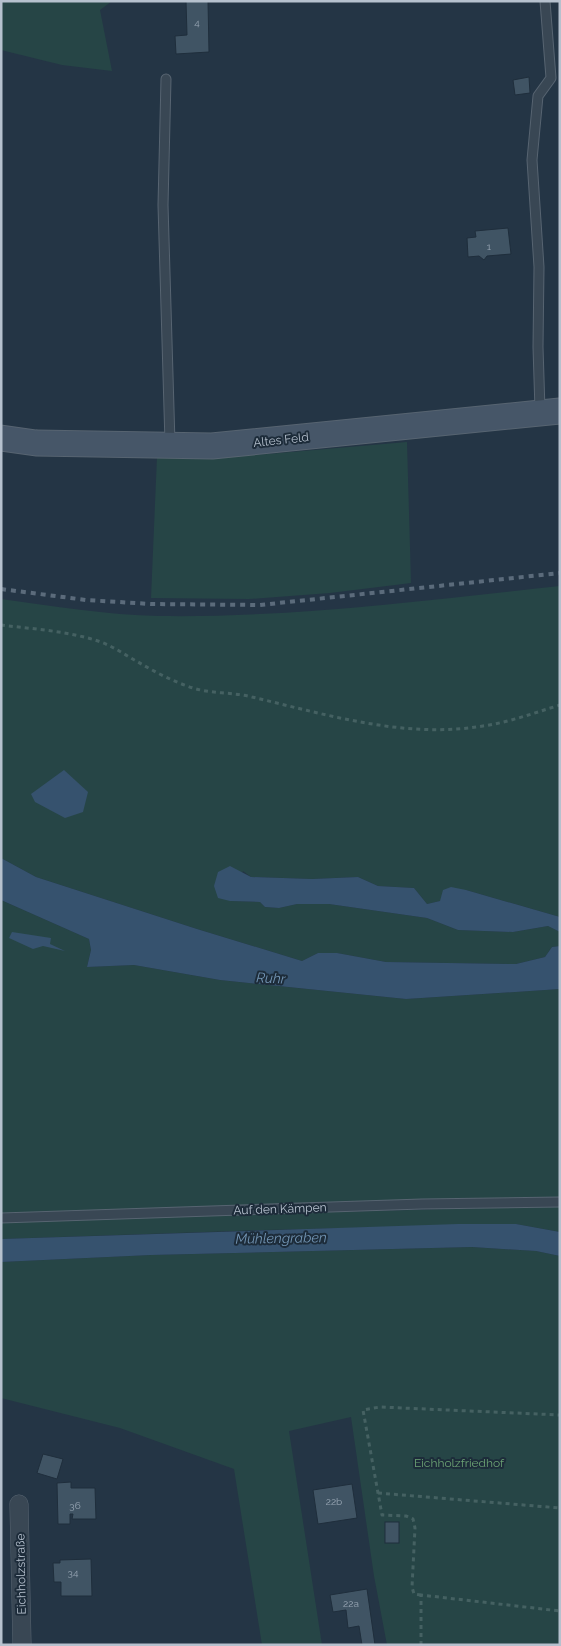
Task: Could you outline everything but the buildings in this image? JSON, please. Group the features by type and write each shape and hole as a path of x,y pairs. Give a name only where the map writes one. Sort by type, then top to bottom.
{"main road":[{"name":"Altes Feld","path":"1,438 36,443 212,446 550,412"}],"street":[{"name":"Eichholzstraße","path":"19,1504 22,1645"}],"lane":[{"path":"546,1 551,78 538,96 532,160 538,267 538,347 550,412"},
{"path":"166,78 163,205 170,446"},
{"name":"Auf den Kämpen","path":"1,1218 422,1204 560,1202"}],"path":[{"path":"1,625 62,633 98,641 117,649 159,674 195,689 250,696 368,724 448,730 483,726 517,719 560,705"},
{"path":"560,1415 380,1407 363,1410 382,1515 406,1516 413,1519 415,1528 412,1587 414,1594 560,1611"},
{"path":"378,1493 560,1508"},
{"path":"421,1595 421,1645"}],"green space":[{"path":"1,1 112,1 100,10 112,71 62,65 1,50"},
{"path":"407,442 411,583 330,593 249,599 151,598 157,457 268,454"},
{"path":"560,586 560,917 466,890 440,901 427,904 414,888 378,886 358,877 312,879 251,877 243,871 230,901 260,902 265,907 279,908 297,904 329,904 427,918 458,930 513,932 548,926 560,932 560,946 552,947 545,957 516,964 386,962 337,953 318,953 302,961 36,877 1,858 1,599 120,614 209,616 360,607"},
{"path":"1,900 89,939 91,950 87,967 134,965 220,980 406,999 560,989 560,1199 508,1198 1,1213"},
{"path":"560,1206 560,1232 516,1224 1,1239 1,1221"},
{"name":"Eichholzfriedhof","path":"472,1247 536,1251 560,1256 560,1645 387,1645 374,1576 351,1417 289,1431 322,1645 262,1645 234,1469 120,1428 1,1398 1,1262 151,1255"}],"water":[{"path":"64,770 88,792 83,812 65,818 35,802 31,794"},
{"name":"Ruhr","path":"1,858 36,877 302,961 318,953 337,953 386,962 516,964 545,957 552,947 560,946 560,989 406,999 220,980 134,965 87,967 91,950 89,939 1,900"},
{"path":"230,866 251,877 312,879 358,877 378,886 414,888 427,904 440,901 443,890 451,887 466,890 560,917 560,932 548,926 513,932 458,930 427,918 329,904 297,904 279,908 265,907 260,902 230,901 218,898 214,886 218,872"},
{"path":"12,932 51,938 50,944 65,951 43,946 33,949 9,938"},
{"name":"Mühlengraben","path":"458,1224 516,1224 560,1232 560,1256 536,1251 472,1247 151,1255 1,1262 1,1239"}],"railway":[{"path":"1,589 86,600 151,604 260,605 560,573"}]}
